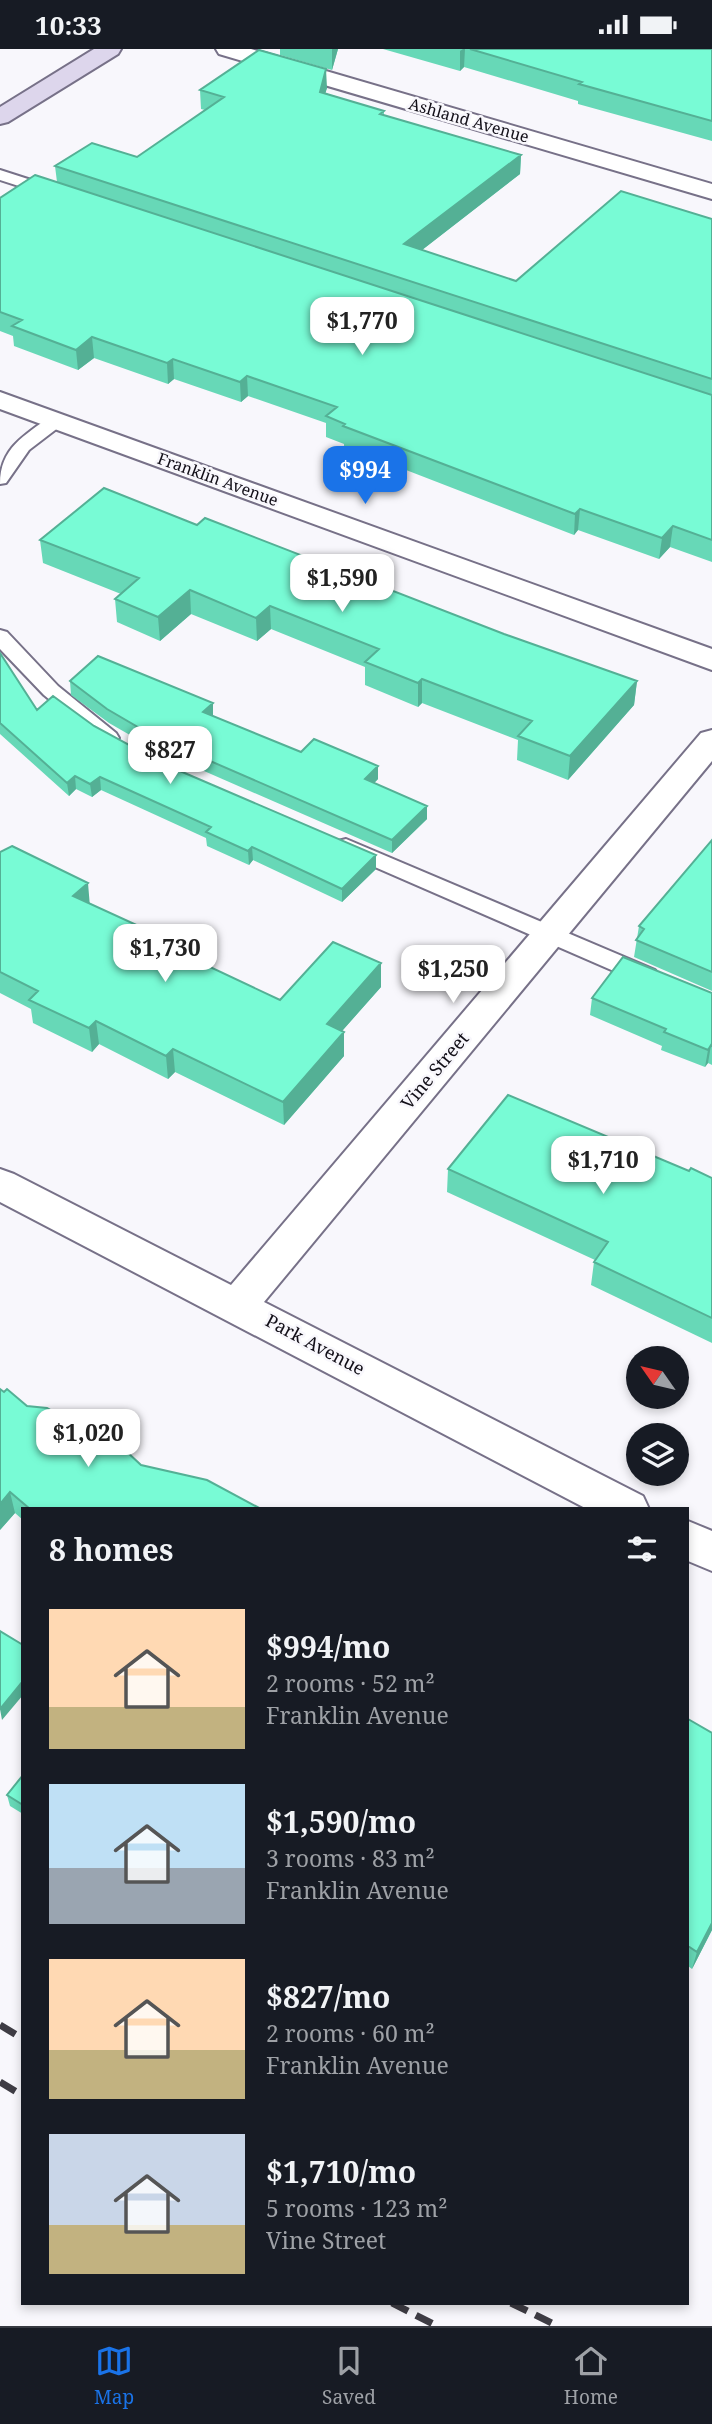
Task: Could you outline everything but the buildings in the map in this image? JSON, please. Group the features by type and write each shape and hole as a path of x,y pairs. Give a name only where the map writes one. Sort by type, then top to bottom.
{"street":[{"path":"0,117 110,49"},
{"name":"Ashland Avenue","path":"227,49 712,192"},
{"name":"Franklin Avenue","path":"0,400 712,660"},
{"name":"Vine Street","path":"237,1305 712,740"},
{"name":"Park Avenue","path":"7,1187 624,1507"},
{"path":"689,1540 712,1552"}],"lane":[{"path":"0,175 66,197"},
{"path":"0,479 22,446 57,420"},
{"path":"0,636 19,661 70,708 110,738 131,749"},
{"path":"325,837 662,982"}],"railway":[{"path":"0,2025 21,2038"},
{"path":"0,2082 21,2095"},
{"path":"396,2305 437,2326"},
{"path":"515,2305 558,2326"}]}
